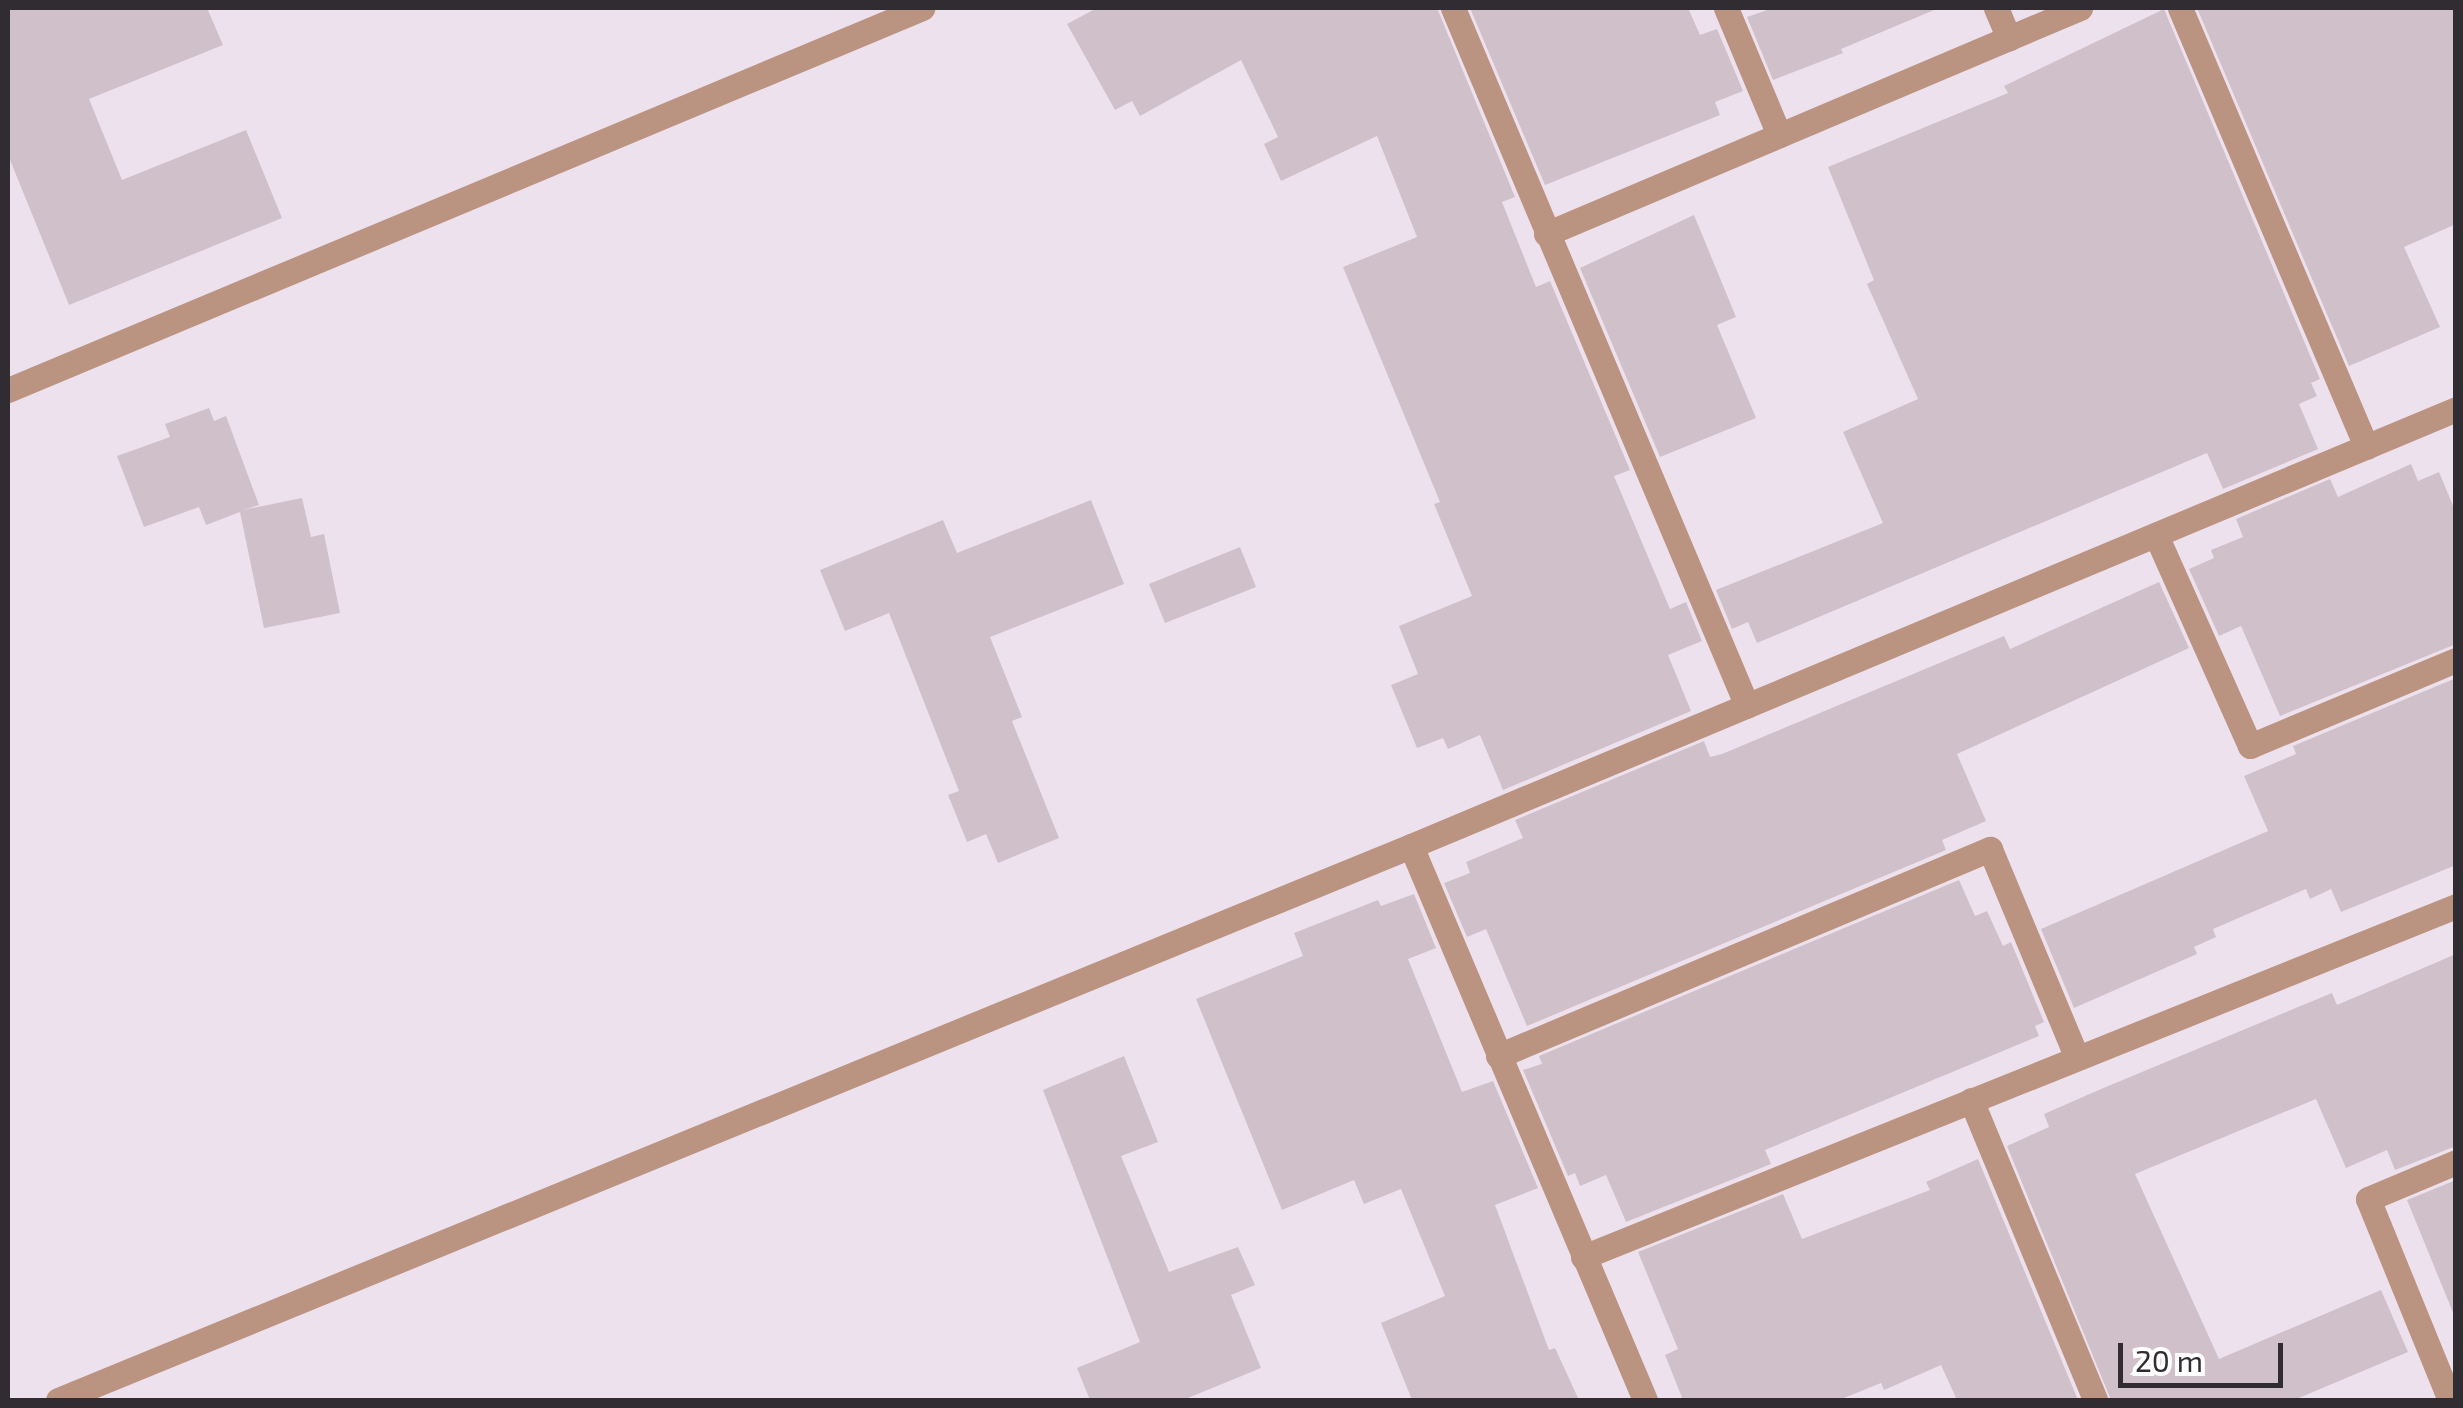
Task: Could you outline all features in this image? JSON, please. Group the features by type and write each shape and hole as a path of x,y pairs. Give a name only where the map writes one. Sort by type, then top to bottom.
{"street":[{"path":"8,390 922,8"},
{"path":"1453,8 1747,706"},
{"path":"1726,8 1779,135"},
{"path":"1996,8 2009,38"},
{"path":"1546,234 2080,8"},
{"path":"2180,8 2366,447"},
{"path":"58,1400 1411,846 2456,409"},
{"path":"2156,535 2250,746 2456,660"},
{"path":"1411,846 1645,1400"},
{"path":"1498,1056 1990,849 2077,1058"},
{"path":"1583,1257 2456,906"},
{"path":"1971,1100 2096,1400"},
{"path":"2450,1400 2368,1199 2456,1162"}],"building":[{"path":"8,8 207,8 223,45 89,99 122,180 246,130 282,218 69,305 8,155"},
{"path":"1097,8 1437,8 1515,197 1502,202 1536,287 1550,281 1630,470 1614,476 1670,609 1686,602 1702,641 1668,655 1691,711 1503,790 1480,735 1448,749 1443,738 1417,748 1391,685 1418,674 1399,626 1472,596 1434,504 1440,502 1343,267 1417,237 1377,136 1281,181 1264,144 1278,137 1241,60 1140,116 1132,101 1115,110 1067,24"},
{"path":"1470,8 1688,8 1700,35 1717,29 1743,91 1715,102 1720,115 1545,185"},
{"path":"1773,8 1939,8 1841,49 1843,53 1773,80 1747,17"},
{"path":"2197,8 2456,8 2456,224 2404,247 2440,327 2349,366"},
{"path":"2164,9 2320,379 2311,383 2317,396 2299,404 2318,449 2223,489 2207,453 1757,643 1748,622 1732,629 1716,590 1883,523 1843,432 1918,399 1867,284 1874,280 1828,167 2008,93 2004,86"},
{"path":"1694,215 1736,317 1717,325 1756,418 1660,457 1580,268"},
{"path":"209,408 214,421 226,416 259,505 243,510 302,498 311,537 324,534 340,613 264,628 240,512 206,525 199,507 144,527 117,456 170,437 165,424"},
{"path":"2411,464 2418,481 2439,472 2456,513 2456,644 2280,716 2241,626 2219,636 2189,569 2214,558 2211,550 2243,537 2236,519 2330,479 2338,497"},
{"path":"1091,500 1124,584 990,637 1022,717 1012,721 1059,838 998,863 986,834 967,842 948,795 959,791 889,613 845,631 820,570 943,520 957,553"},
{"path":"1240,547 1256,587 1165,623 1149,584"},
{"path":"2159,582 2189,648 1957,754 1986,821 1942,840 1946,850 1527,1026 1486,929 1467,937 1444,883 1470,873 1466,862 1523,838 1515,820 1704,741 1710,757 1722,754 2004,636 2010,649"},
{"path":"2456,678 2456,865 2341,912 2331,889 2310,899 2306,889 2213,929 2216,937 2194,947 2197,954 2074,1008 2041,929 2268,831 2244,776 2296,754 2293,746"},
{"path":"1959,880 1975,916 1987,911 2003,946 2011,942 2044,1022 2035,1026 2039,1036 1765,1150 1771,1164 1626,1222 1606,1175 1580,1186 1575,1173 1568,1176 1523,1070 1542,1064 1539,1056"},
{"path":"1414,894 1436,948 1408,959 1462,1092 1493,1081 1538,1188 1495,1205 1549,1350 1555,1348 1579,1400 1412,1400 1381,1323 1445,1296 1401,1189 1364,1204 1354,1180 1282,1210 1196,999 1303,956 1294,933 1378,900 1381,906"},
{"path":"2456,954 2456,1146 2395,1170 2387,1150 2346,1168 2316,1099 2135,1174 2219,1359 2381,1290 2408,1352 2294,1400 2111,1400 2007,1146 2049,1127 2044,1114 2101,1089 2332,993 2337,1005"},
{"path":"1124,1056 1158,1142 1121,1156 1169,1272 1238,1247 1255,1285 1231,1295 1261,1368 1183,1400 1090,1400 1077,1368 1140,1342 1043,1090"},
{"path":"1978,1159 2078,1400 1957,1400 1941,1365 1884,1390 1881,1383 1839,1400 1683,1400 1665,1355 1678,1349 1638,1252 1783,1194 1802,1239 1930,1190 1926,1182"},
{"path":"2456,1180 2456,1315 2454,1315 2407,1200"}]}
